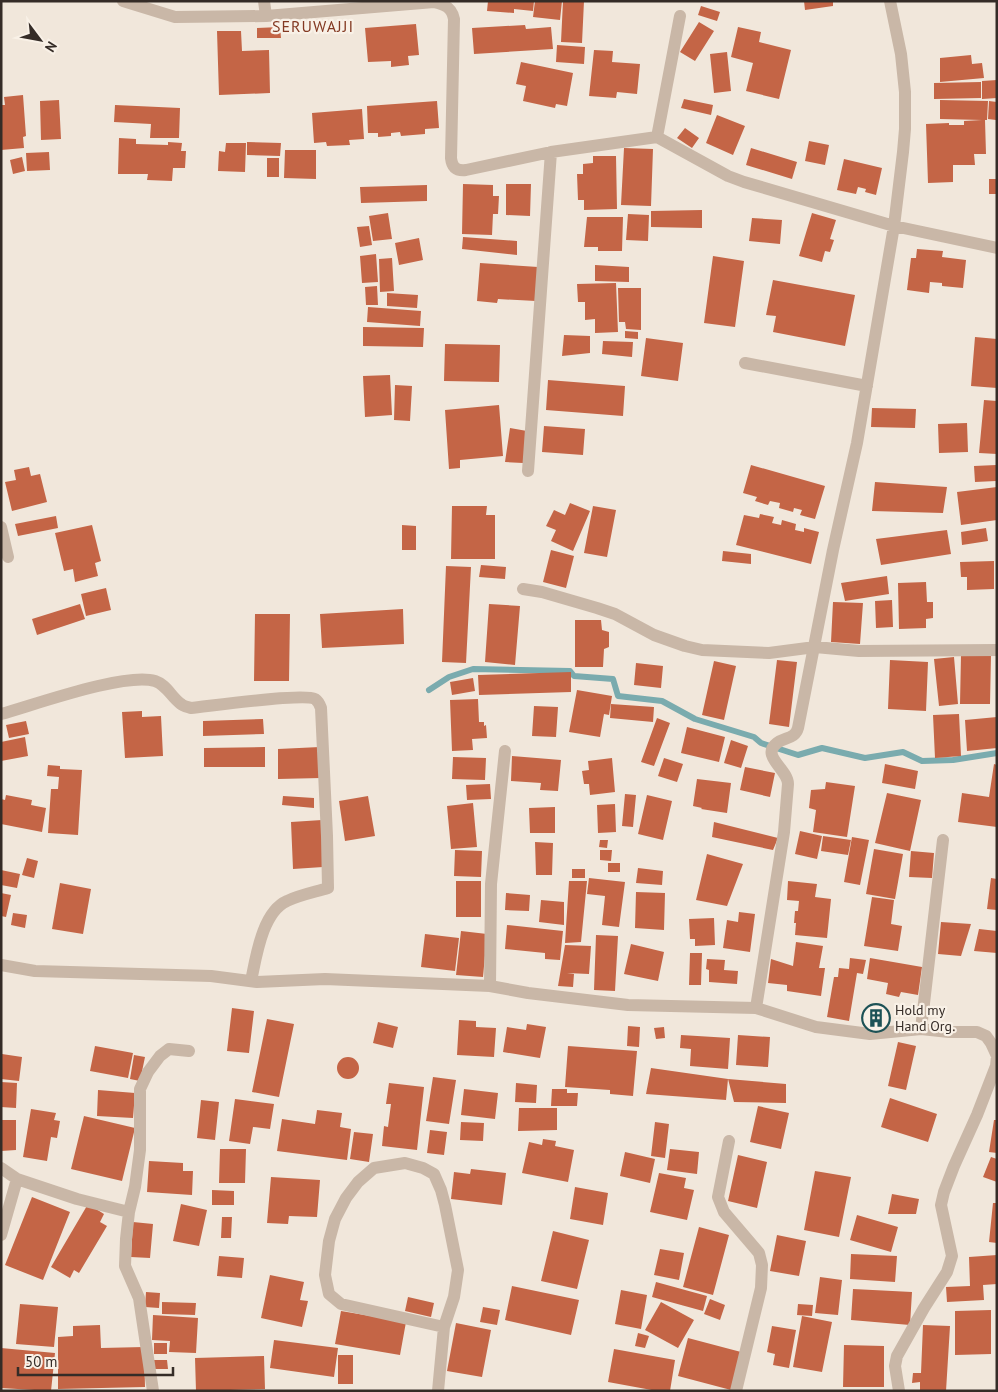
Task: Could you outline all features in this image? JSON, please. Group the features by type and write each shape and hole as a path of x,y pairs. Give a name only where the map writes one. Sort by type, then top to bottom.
{"street":[{"path":"123,1 175,17 266,16 357,5 434,2 447,6 453,12 454,19 451,164 456,169 466,170 551,152 657,137 728,176 894,226 997,248"},
{"path":"264,1 266,16"},
{"path":"756,1008 784,832 788,784 788,777 773,759 771,753 773,746 797,733 833,550 857,442 894,226 903,152 905,113 901,54 890,1"},
{"path":"657,137 680,16"},
{"path":"528,471 551,152"},
{"path":"745,363 867,386"},
{"path":"1,528 8,557"},
{"path":"523,589 542,592 615,614 654,635 702,650 769,653 815,647 859,651 997,650"},
{"path":"1,714 132,680 154,681 164,686 181,704 191,708 306,697 314,699 319,703 321,708 328,888 285,901 272,912 259,946 251,981"},
{"path":"490,986 491,884 505,751"},
{"path":"921,1029 943,840"},
{"path":"1,965 35,971 211,976 258,982 325,980 490,986 528,993 628,1005 756,1008 816,1027 870,1034 921,1029 977,1032 986,1036 991,1042 996,1056 996,1066 944,1192 941,1205 952,1256 947,1272 897,1356 895,1366 899,1391"},
{"path":"152,1391 139,1298 125,1266 129,1212 135,1188 140,1150 140,1089 148,1072 160,1056 169,1049 189,1051"},
{"path":"729,1141 718,1197 724,1212 759,1253 762,1265 761,1288 736,1391"},
{"path":"438,1391 444,1327 454,1297 458,1270 441,1190 434,1174 405,1162 374,1168 358,1182 346,1198 336,1219 329,1241 325,1275 329,1294 341,1304 444,1327"},
{"path":"1,1168 17,1179 77,1199 129,1212"},
{"path":"1,1235 17,1179"}],"building":[{"path":"488,1 534,1 533,11 514,9 514,13 487,11"},
{"path":"535,1 562,1 560,20 533,17"},
{"path":"563,1 584,1 582,43 561,42"},
{"path":"804,1 833,1 833,6 805,10"},
{"path":"701,6 720,12 717,21 698,15"},
{"path":"699,22 714,31 695,61 680,52"},
{"path":"416,24 419,55 408,56 409,65 391,67 391,61 368,62 365,28"},
{"path":"525,25 526,29 551,27 553,49 474,54 472,28"},
{"path":"280,27 281,38 257,38 257,28"},
{"path":"738,27 761,32 759,42 791,50 779,99 746,91 753,63 731,57"},
{"path":"217,31 241,31 242,51 269,50 270,93 219,95"},
{"path":"557,45 585,47 584,64 556,62"},
{"path":"594,50 613,51 612,62 640,64 637,94 617,92 616,98 589,96"},
{"path":"727,52 731,91 714,93 710,54"},
{"path":"971,55 972,64 982,63 984,78 940,82 940,58"},
{"path":"521,62 573,73 567,106 556,104 555,108 523,101 526,86 516,84"},
{"path":"997,80 997,98 982,99 982,81"},
{"path":"981,82 981,98 934,99 934,83"},
{"path":"23,95 26,136 23,137 24,148 1,150 1,105 5,105 4,97"},
{"path":"684,99 713,105 711,115 681,108"},
{"path":"59,100 61,139 41,140 40,101"},
{"path":"940,100 988,101 987,120 985,120 986,154 974,154 975,165 953,165 953,182 928,183 926,124 949,123 949,125 964,125 964,121 982,120 940,119"},
{"path":"437,101 439,128 425,129 425,134 401,136 400,132 391,133 391,136 378,137 378,133 368,133 367,106"},
{"path":"989,101 997,102 996,120 988,119"},
{"path":"115,105 180,108 179,138 150,138 151,124 114,122"},
{"path":"362,109 364,139 349,140 350,145 327,146 326,142 314,143 312,113"},
{"path":"717,115 745,126 733,155 706,143"},
{"path":"685,128 699,138 692,148 677,138"},
{"path":"119,138 136,139 136,144 168,145 168,142 182,143 181,151 186,151 185,168 173,168 172,181 147,180 148,174 118,174"},
{"path":"809,141 829,145 825,165 805,161"},
{"path":"247,142 281,143 280,156 247,155"},
{"path":"226,143 246,143 245,172 218,171 219,151 225,152"},
{"path":"624,148 653,149 651,206 621,205"},
{"path":"751,148 797,162 792,179 746,165"},
{"path":"285,150 316,150 316,179 284,178"},
{"path":"49,152 50,170 27,171 26,153"},
{"path":"593,156 616,156 617,209 584,210 584,200 578,200 577,174 583,174 583,164 593,163"},
{"path":"22,157 25,171 13,174 10,160"},
{"path":"267,158 279,158 279,177 267,177"},
{"path":"844,159 882,168 876,195 865,192 866,189 858,187 856,194 837,190"},
{"path":"989,179 997,179 997,194 989,194"},
{"path":"463,184 493,185 493,196 499,196 498,214 493,214 492,235 462,234"},
{"path":"506,184 531,184 530,216 506,215"},
{"path":"427,185 427,201 361,203 360,187"},
{"path":"702,210 702,228 651,227 651,211"},
{"path":"388,213 392,239 373,241 369,216"},
{"path":"812,213 836,220 830,239 834,240 830,252 825,251 822,262 799,256"},
{"path":"628,214 649,215 648,241 626,240"},
{"path":"587,217 623,217 622,251 598,251 598,247 584,247"},
{"path":"752,218 782,220 780,244 749,241"},
{"path":"369,226 372,245 360,247 357,227"},
{"path":"463,237 517,241 517,255 462,249"},
{"path":"419,238 423,260 399,265 395,243"},
{"path":"917,249 943,251 942,257 966,260 963,288 942,286 942,283 930,282 929,293 907,290 911,258 916,258"},
{"path":"376,254 378,282 362,283 360,256"},
{"path":"713,256 744,261 735,327 704,323"},
{"path":"392,258 394,291 380,292 379,259"},
{"path":"480,263 538,267 536,301 498,299 497,303 477,301"},
{"path":"595,265 629,267 629,282 595,281"},
{"path":"773,280 855,295 845,346 773,332 776,316 766,315"},
{"path":"616,283 618,332 595,333 595,319 585,320 585,302 578,302 577,284"},
{"path":"377,286 378,305 366,305 365,287"},
{"path":"618,288 641,288 641,330 626,329 625,322 619,322"},
{"path":"387,293 418,295 417,308 387,306"},
{"path":"368,307 421,311 420,326 367,322"},
{"path":"363,327 424,328 423,347 363,346"},
{"path":"625,331 638,332 638,339 625,338"},
{"path":"564,335 590,336 590,353 562,356"},
{"path":"975,337 997,339 997,388 971,386"},
{"path":"646,338 683,343 678,381 641,376"},
{"path":"603,341 633,342 632,357 602,354"},
{"path":"445,344 500,345 499,382 444,381"},
{"path":"390,375 392,415 365,417 363,376"},
{"path":"548,380 625,386 623,416 546,410"},
{"path":"395,385 412,386 410,421 394,420"},
{"path":"984,400 997,401 997,454 979,453"},
{"path":"499,405 503,456 460,460 460,468 449,469 445,410"},
{"path":"872,408 916,409 915,428 871,427"},
{"path":"967,423 968,452 939,453 938,424"},
{"path":"544,426 585,429 583,455 542,452"},
{"path":"510,428 527,431 523,463 505,462"},
{"path":"751,465 825,486 815,519 800,515 802,510 794,508 793,512 779,508 780,503 770,501 768,505 755,501 757,497 743,493"},
{"path":"996,465 996,481 975,482 974,466"},
{"path":"29,467 31,476 40,474 47,502 12,511 5,482 16,480 14,470"},
{"path":"875,482 947,487 943,513 872,511"},
{"path":"997,487 997,520 961,525 957,492"},
{"path":"570,503 590,511 573,551 551,541 556,530 546,526 554,510 565,515"},
{"path":"452,506 487,506 486,515 495,515 495,559 451,559"},
{"path":"593,506 616,510 607,557 584,553"},
{"path":"760,514 774,517 772,523 781,525 782,520 796,524 795,530 804,532 804,528 819,532 811,564 736,545 744,515 759,518"},
{"path":"56,516 58,528 18,536 15,524"},
{"path":"92,525 101,561 95,563 98,576 75,582 73,569 64,571 55,533"},
{"path":"402,525 416,526 416,550 402,550"},
{"path":"986,528 988,541 962,545 961,532"},
{"path":"947,530 951,554 881,565 876,539"},
{"path":"551,550 574,556 566,588 543,582"},
{"path":"723,551 751,554 751,564 722,561"},
{"path":"994,561 994,589 967,590 967,577 961,577 960,562"},
{"path":"481,565 506,567 505,579 479,577"},
{"path":"446,566 471,567 466,663 442,662"},
{"path":"887,576 889,594 845,601 841,583"},
{"path":"926,582 927,602 933,602 933,618 926,619 926,628 899,629 898,583"},
{"path":"106,588 111,610 86,616 81,594"},
{"path":"892,600 893,627 876,628 875,601"},
{"path":"833,602 863,603 860,644 831,642"},
{"path":"80,604 85,619 37,635 32,619"},
{"path":"489,604 520,606 515,665 485,662"},
{"path":"403,609 404,644 322,648 320,614"},
{"path":"255,614 290,614 289,681 254,681"},
{"path":"575,620 601,620 602,630 609,632 609,647 604,649 603,667 575,667"},
{"path":"961,655 991,655 990,704 960,704"},
{"path":"954,657 958,704 939,706 934,659"},
{"path":"777,660 797,662 789,727 769,724"},
{"path":"890,660 928,662 926,711 888,709"},
{"path":"714,661 736,666 724,720 702,715"},
{"path":"636,663 663,666 661,688 634,685"},
{"path":"571,672 571,692 479,695 478,675"},
{"path":"473,678 475,691 452,695 450,682"},
{"path":"577,690 612,696 609,715 604,714 600,737 569,732"},
{"path":"478,699 479,722 484,722 484,726 486,725 487,738 472,739 473,750 452,751 450,700"},
{"path":"611,704 654,707 653,722 610,718"},
{"path":"534,706 558,707 556,737 532,736"},
{"path":"142,711 142,717 161,716 163,756 125,758 122,712"},
{"path":"959,714 961,756 935,758 933,715"},
{"path":"997,717 997,748 967,751 965,720"},
{"path":"657,718 670,723 654,766 641,762"},
{"path":"263,719 264,734 203,736 203,721"},
{"path":"26,721 29,734 9,738 6,725"},
{"path":"687,727 725,737 719,762 681,753"},
{"path":"25,737 28,756 1,761 1,742"},
{"path":"731,740 748,746 741,768 724,763"},
{"path":"265,747 265,767 204,767 204,748"},
{"path":"320,747 321,778 278,779 278,749"},
{"path":"512,756 561,760 558,791 540,790 541,783 511,781"},
{"path":"453,757 486,758 485,780 452,779"},
{"path":"612,758 615,792 590,795 589,784 584,784 582,771 589,770 588,761"},
{"path":"664,758 683,764 677,782 658,776"},
{"path":"885,764 918,771 915,789 882,783"},
{"path":"994,764 997,765 997,827 958,822 962,793 989,797"},
{"path":"48,765 60,766 60,769 82,770 78,835 48,833 51,789 58,789 59,777 47,776"},
{"path":"745,767 775,773 770,797 740,790"},
{"path":"697,779 731,783 727,813 693,806"},
{"path":"826,782 855,786 847,837 813,832 816,810 809,808 811,790 825,789"},
{"path":"490,784 491,799 467,800 466,785"},
{"path":"887,793 921,800 910,851 875,843"},
{"path":"625,794 636,795 633,827 622,826"},
{"path":"6,795 32,800 31,805 46,808 42,832 1,824 1,799 5,800"},
{"path":"647,795 672,801 663,840 638,834"},
{"path":"283,796 314,798 314,808 282,805"},
{"path":"368,796 375,836 345,841 339,801"},
{"path":"473,803 477,847 451,849 447,806"},
{"path":"615,804 616,832 598,833 597,805"},
{"path":"555,807 555,833 530,833 529,808"},
{"path":"322,820 323,867 293,869 291,822"},
{"path":"714,822 778,838 773,850 712,837"},
{"path":"800,831 822,836 817,859 795,854"},
{"path":"823,836 851,840 848,855 821,851"},
{"path":"852,837 869,840 860,885 844,882"},
{"path":"600,840 608,840 607,848 599,847"},
{"path":"535,842 553,843 552,875 536,875"},
{"path":"874,849 903,854 895,899 866,894"},
{"path":"455,850 482,851 481,877 454,876"},
{"path":"600,850 612,850 611,861 600,860"},
{"path":"911,851 934,853 932,878 909,877"},
{"path":"707,854 743,864 727,906 696,900"},
{"path":"27,858 38,861 34,878 22,875"},
{"path":"608,863 620,863 620,872 608,872"},
{"path":"638,868 663,871 662,885 636,883"},
{"path":"572,869 585,869 585,878 572,878"},
{"path":"1,870 20,874 17,888 1,885"},
{"path":"589,878 625,882 619,927 602,925 605,896 587,894"},
{"path":"991,878 997,879 997,910 987,909"},
{"path":"456,881 481,881 481,917 456,917"},
{"path":"569,881 587,881 581,942 565,943"},
{"path":"788,881 817,884 815,897 831,899 827,938 795,935 795,911 798,911 799,901 787,900"},
{"path":"60,883 91,889 83,934 52,929"},
{"path":"636,892 665,893 664,930 635,928"},
{"path":"1,893 11,895 6,917 1,916"},
{"path":"506,893 530,895 529,911 505,910"},
{"path":"872,897 894,900 891,924 902,926 898,951 864,946"},
{"path":"541,900 564,902 564,925 539,922"},
{"path":"739,912 755,914 750,952 723,948 727,920 738,922"},
{"path":"13,913 27,915 25,928 11,925"},
{"path":"714,918 715,945 695,946 695,939 690,939 689,919"},
{"path":"941,922 971,924 961,956 938,954"},
{"path":"507,925 563,931 560,960 545,959 545,953 505,949"},
{"path":"979,929 997,931 997,953 974,951"},
{"path":"461,931 487,934 483,977 456,975"},
{"path":"425,934 459,938 455,971 421,967"},
{"path":"596,935 618,936 615,991 594,990"},
{"path":"796,942 823,946 819,968 825,968 821,996 787,991 787,985 768,983 771,959 793,966"},
{"path":"631,944 664,952 658,981 624,974"},
{"path":"565,945 591,946 589,974 567,973 574,974 573,987 558,986"},
{"path":"690,953 702,953 701,985 689,985"},
{"path":"850,958 866,960 863,974 857,973 849,1021 827,1017 834,977 838,977 839,968 849,969"},
{"path":"870,958 922,967 918,995 901,992 899,997 886,994 888,983 867,979"},
{"path":"707,959 725,960 724,970 738,971 737,984 709,982 709,970 706,969"},
{"path":"232,1008 254,1011 249,1053 227,1051"},
{"name":"Hold my Hand Org.","path":"887,1011 888,1021 865,1025 863,1016"},
{"path":"267,1019 294,1024 279,1097 252,1092"},
{"path":"459,1020 476,1021 476,1027 496,1028 494,1057 457,1055"},
{"path":"378,1022 398,1027 393,1048 373,1043"},
{"path":"527,1024 546,1027 540,1058 503,1052 507,1027 526,1030"},
{"path":"628,1026 640,1027 639,1047 627,1046"},
{"path":"664,1027 665,1038 656,1039 654,1028"},
{"path":"681,1035 730,1038 728,1069 690,1066 691,1049 680,1048"},
{"path":"738,1035 770,1037 768,1067 736,1065"},
{"path":"898,1042 916,1046 906,1090 888,1086"},
{"path":"95,1046 133,1053 128,1078 90,1071"},
{"path":"568,1046 637,1051 633,1096 610,1094 610,1090 565,1087"},
{"path":"2,1054 22,1057 19,1081 1,1079"},
{"path":"134,1055 145,1057 140,1081 130,1079"},
{"path":"348,1057 356,1060 359,1068 356,1076 348,1079 340,1076 337,1068 340,1060"},
{"path":"651,1068 728,1079 726,1100 646,1094"},
{"path":"433,1077 456,1080 449,1124 426,1121"},
{"path":"728,1079 786,1084 786,1103 734,1102"},
{"path":"1,1082 17,1083 16,1108 1,1107"},
{"path":"389,1083 424,1087 417,1150 382,1146 384,1126 388,1127 391,1104 386,1104"},
{"path":"516,1083 537,1085 536,1103 515,1102"},
{"path":"464,1089 498,1093 495,1119 461,1115"},
{"path":"552,1089 567,1089 567,1093 578,1093 577,1106 551,1106"},
{"path":"98,1090 135,1093 133,1118 97,1116"},
{"path":"890,1098 937,1114 928,1142 881,1127"},
{"path":"235,1099 274,1104 270,1129 253,1127 250,1144 229,1141"},
{"path":"201,1100 219,1102 215,1140 197,1138"},
{"path":"758,1106 789,1113 781,1149 750,1142"},
{"path":"519,1108 557,1108 557,1130 518,1131"},
{"path":"31,1109 56,1113 54,1120 60,1121 57,1138 51,1137 47,1161 23,1157"},
{"path":"317,1110 342,1113 340,1127 351,1129 347,1160 277,1151 282,1119 315,1124"},
{"path":"84,1116 135,1128 122,1181 71,1169"},
{"path":"1,1120 16,1120 16,1150 1,1151"},
{"path":"994,1120 997,1120 997,1153 989,1152"},
{"path":"461,1122 484,1123 483,1141 460,1140"},
{"path":"655,1122 669,1124 665,1158 651,1156"},
{"path":"430,1130 447,1132 444,1155 427,1153"},
{"path":"354,1132 373,1134 369,1162 350,1159"},
{"path":"543,1139 556,1141 555,1146 574,1150 568,1182 522,1173 529,1142 542,1145"},
{"path":"220,1149 246,1149 245,1183 219,1183"},
{"path":"670,1149 699,1152 697,1174 667,1170"},
{"path":"625,1152 655,1159 650,1183 620,1176"},
{"path":"738,1155 767,1162 757,1208 728,1201"},
{"path":"991,1157 997,1159 997,1182 983,1177"},
{"path":"149,1161 183,1163 183,1171 193,1171 192,1195 147,1192"},
{"path":"471,1169 506,1173 502,1205 451,1199 454,1172 470,1174"},
{"path":"815,1171 851,1177 839,1237 804,1230"},
{"path":"659,1173 686,1178 684,1188 694,1190 687,1220 650,1212"},
{"path":"271,1177 320,1180 317,1217 289,1216 288,1224 267,1223"},
{"path":"575,1187 608,1193 603,1225 570,1219"},
{"path":"212,1190 234,1191 234,1205 212,1205"},
{"path":"892,1194 919,1199 916,1214 888,1214"},
{"path":"32,1197 70,1212 43,1280 5,1265"},
{"path":"993,1203 997,1203 997,1243 989,1242"},
{"path":"88,1204 104,1214 100,1222 107,1226 79,1273 74,1270 70,1278 51,1267"},
{"path":"181,1204 207,1210 199,1246 173,1241"},
{"path":"857,1215 898,1227 891,1252 850,1240"},
{"path":"222,1217 232,1217 231,1238 221,1238"},
{"path":"133,1222 153,1224 150,1258 131,1257"},
{"path":"699,1227 729,1235 713,1295 683,1287"},
{"path":"553,1231 589,1240 577,1289 541,1281"},
{"path":"777,1235 806,1241 799,1276 770,1271"},
{"path":"660,1249 684,1253 679,1280 654,1275"},
{"path":"851,1254 897,1256 895,1282 850,1279"},
{"path":"997,1255 997,1284 983,1285 984,1300 947,1302 946,1287 970,1286 969,1257"},
{"path":"219,1256 244,1258 242,1278 217,1276"},
{"path":"270,1275 304,1282 300,1300 308,1301 302,1327 261,1318"},
{"path":"820,1277 842,1280 838,1315 815,1313"},
{"path":"656,1282 707,1296 703,1311 652,1297"},
{"path":"512,1286 579,1300 571,1335 505,1320"},
{"path":"853,1289 912,1292 910,1325 851,1320"},
{"path":"621,1290 647,1295 641,1329 615,1324"},
{"path":"146,1292 160,1293 159,1308 145,1307"},
{"path":"408,1297 434,1303 431,1317 405,1311"},
{"path":"710,1299 725,1305 720,1320 704,1314"},
{"path":"162,1302 196,1303 195,1315 162,1314"},
{"path":"661,1302 694,1320 678,1348 645,1330"},
{"path":"20,1304 58,1307 54,1347 16,1344"},
{"path":"798,1304 813,1305 812,1316 797,1315"},
{"path":"483,1307 500,1310 497,1325 480,1322"},
{"path":"991,1310 991,1354 955,1355 955,1311"},
{"path":"341,1311 406,1322 400,1355 335,1344"},
{"path":"153,1315 198,1318 196,1353 169,1352 170,1341 152,1340"},
{"path":"802,1316 832,1322 822,1372 793,1367"},
{"path":"456,1323 491,1330 482,1377 447,1371"},
{"path":"100,1325 101,1348 144,1347 145,1387 58,1389 58,1337 73,1336 73,1326"},
{"path":"923,1325 950,1326 946,1391 920,1390 920,1382 912,1383 913,1373 921,1373"},
{"path":"772,1326 796,1330 789,1368 773,1365 775,1354 767,1352"},
{"path":"638,1333 649,1336 645,1348 635,1346"},
{"path":"688,1338 741,1352 731,1390 678,1376"},
{"path":"274,1340 338,1348 334,1377 270,1368"},
{"path":"154,1343 167,1343 167,1354 154,1354"},
{"path":"844,1345 884,1346 884,1387 843,1387"},
{"path":"1,1348 55,1353 51,1391 1,1388"},
{"path":"614,1349 675,1360 670,1391 657,1391 608,1382"},
{"path":"338,1355 353,1355 353,1384 338,1384"},
{"path":"264,1356 265,1389 196,1391 195,1358"},
{"path":"154,1360 167,1360 168,1369 154,1369"}],"waterway":[{"path":"429,690 449,677 473,669 570,671 574,676 613,679 618,696 662,701 695,719 754,737 761,743 798,755 822,748 865,758 903,752 922,761 953,760 997,753"}],"place":[{"name":"Hold my Hand Org.","path":"876,1018"}],"district":[{"name":"SERUWAJJI","path":"313,26"}]}
